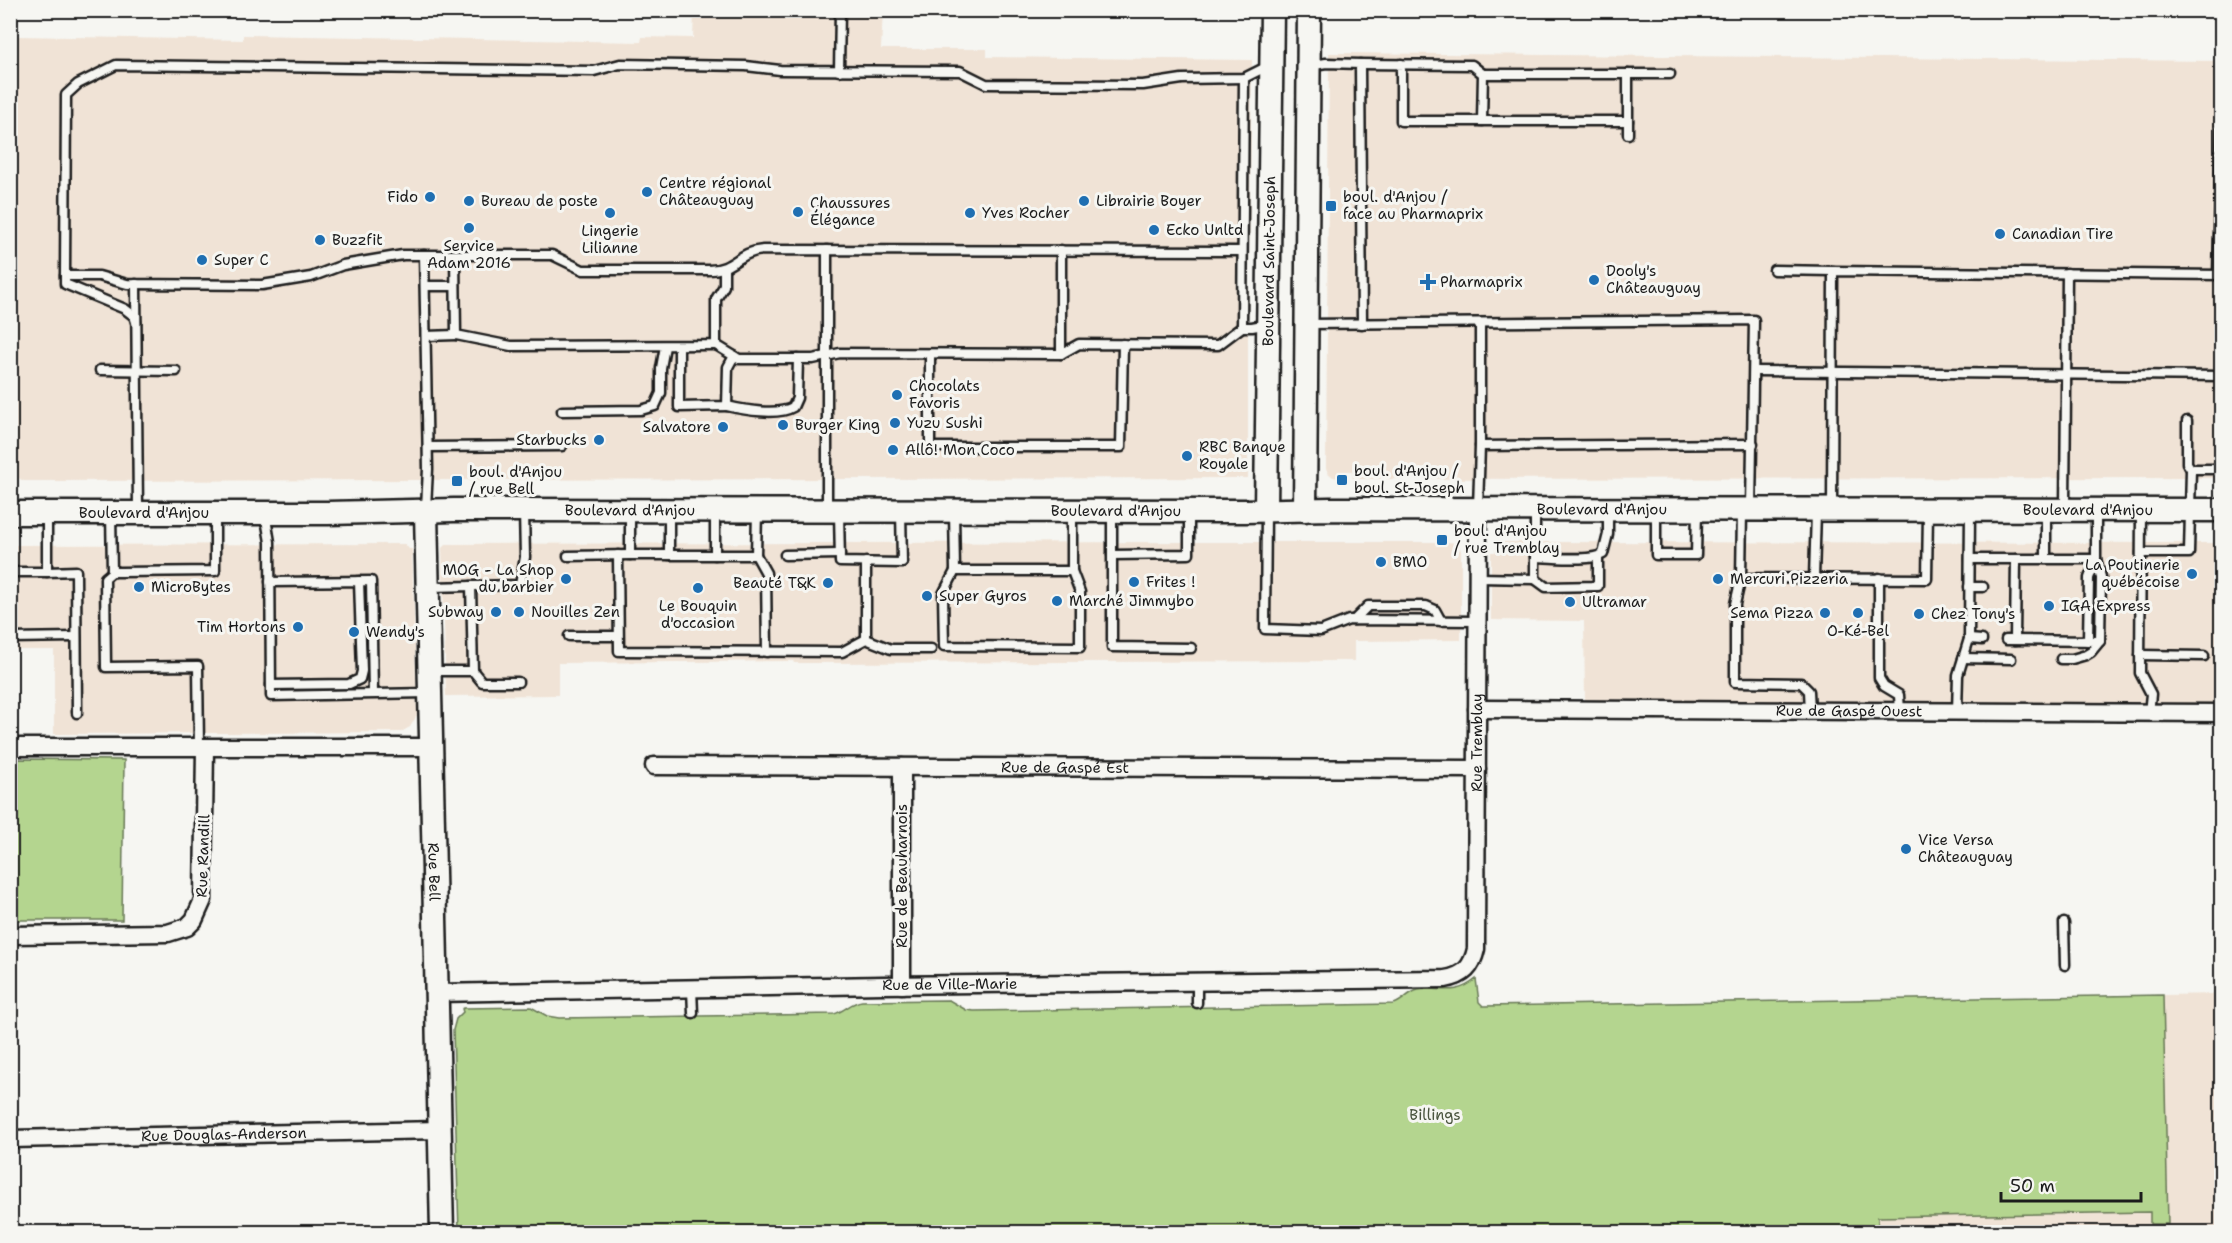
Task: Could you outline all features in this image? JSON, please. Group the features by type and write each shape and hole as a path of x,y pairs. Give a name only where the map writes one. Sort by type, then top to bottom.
{"street":[{"name":"Boulevard Saint-Joseph","path":"1266,510 1272,10"},
{"path":"1305,510 1309,10"},
{"path":"1271,65 1309,66"},
{"path":"1269,323 1306,324"},
{"name":"Rue Tremblay","path":"1464,972 1470,966 1476,949 1478,510"},
{"name":"Boulevard d'Anjou","path":"10,513 2222,510"},
{"name":"Rue Bell","path":"426,512 442,1233"},
{"name":"Rue de Gaspé Ouest","path":"1477,709 2222,713"},
{"path":"10,747 431,747"},
{"name":"Rue Randill","path":"10,935 168,933 187,927 200,910 204,888 202,747"},
{"name":"Rue de Gaspé Est","path":"654,766 1477,769"},
{"name":"Rue de Beauharnois","path":"902,767 902,985"},
{"name":"Rue de Ville-Marie","path":"436,993 1453,978 1464,972"},
{"name":"Rue Douglas-Anderson","path":"10,1139 440,1130"}],"lane":[{"path":"839,71 840,10"},
{"path":"1309,66 1326,63 1472,65 1483,74 1670,74"},
{"path":"65,280 66,95 78,84 116,65 594,71 620,64 746,66 780,70 960,71 986,84 1143,85 1182,79 1244,78 1271,65"},
{"path":"1360,64 1362,324"},
{"path":"1401,64 1401,121 1628,121"},
{"path":"1482,121 1483,74"},
{"path":"1628,74 1628,134"},
{"path":"1242,327 1244,78"},
{"path":"1774,270 2220,275 2222,101"},
{"path":"827,250 826,356 833,511 840,562 902,562 901,511"},
{"path":"1061,250 1061,354"},
{"path":"65,280 99,276 117,282 136,284 262,285 311,277 343,265 403,255 552,255 583,270 724,269 746,253 753,251 1242,251"},
{"path":"424,255 428,447 426,512"},
{"path":"455,255 456,335"},
{"path":"716,345 716,299 724,286 724,269"},
{"path":"1814,578 1824,510 1832,372 1833,271"},
{"path":"2046,559 2056,511 2066,374 2067,273"},
{"path":"65,280 125,309 134,316 136,322"},
{"path":"136,284 138,513"},
{"path":"425,286 455,286"},
{"path":"1306,324 1754,320 1753,444 1742,578 1735,604 1735,681 1801,683 1809,691 1810,711"},
{"path":"426,336 456,335 511,346 716,345 739,359 798,359 840,353 1061,354 1079,344 1218,345 1242,327 1269,323"},
{"path":"1478,510 1480,323"},
{"path":"930,354 930,447 1121,447 1123,344"},
{"path":"562,411 641,410 656,406 661,393 661,368 665,346"},
{"path":"679,346 679,407 727,406 747,411 783,411 793,407 797,398 798,359"},
{"path":"727,406 728,367 734,356"},
{"path":"99,370 176,371"},
{"path":"1754,371 2222,376"},
{"path":"2141,553 2189,553 2191,469 2187,463 2187,421"},
{"path":"1480,446 1753,444"},
{"path":"428,447 562,446"},
{"path":"2191,469 2222,469"},
{"path":"1266,510 1265,629 1322,631 1349,620 1478,621"},
{"path":"1535,510 1536,579"},
{"path":"1535,557 1569,560 1598,557 1604,554 1608,510"},
{"path":"1656,510 1656,555 1696,555 1696,510"},
{"path":"1742,578 1927,579 1928,510"},
{"path":"1957,712 1958,675 1969,639 1970,510"},
{"path":"426,587 519,585 525,557 524,511"},
{"path":"757,511 756,555 766,573 767,652"},
{"path":"954,511 955,571 943,594 944,646 1080,647 1080,592 1072,571 1072,511"},
{"path":"1112,511 1112,647 1191,648"},
{"path":"1112,555 1189,554 1189,511"},
{"path":"2061,659 2086,655 2100,641 2101,578 2096,560 2097,511"},
{"path":"2141,511 2139,673 2151,694 2149,713"},
{"path":"111,512 112,572"},
{"path":"630,512 630,555"},
{"path":"669,512 669,555"},
{"path":"715,512 715,555"},
{"path":"47,513 47,572"},
{"path":"202,747 198,666 106,667 105,578 112,572 215,571 215,513"},
{"path":"265,513 270,542 271,696 362,696 473,671"},
{"path":"785,555 840,554"},
{"path":"568,555 756,555"},
{"path":"618,555 619,651 842,652 866,639"},
{"path":"1478,578 1536,579 1546,587 1570,584 1598,586 1598,557"},
{"path":"1970,559 2096,560"},
{"path":"2016,559 2011,587 2010,640 2100,641"},
{"path":"2088,641 2089,578 2096,560"},
{"path":"866,562 866,639"},
{"path":"10,572 76,571 77,713"},
{"path":"955,571 1072,571"},
{"path":"1879,579 1879,678 1884,686 1899,695 1900,712"},
{"path":"271,685 354,684 360,678 362,671 359,581"},
{"path":"270,582 371,581 373,693"},
{"path":"471,586 473,671 482,682 519,682"},
{"path":"1969,587 1983,587"},
{"path":"1354,620 1368,606 1426,606 1435,610 1441,621"},
{"path":"569,636 618,636"},
{"path":"10,638 76,637"},
{"path":"866,639 891,649 931,649"},
{"path":"1969,639 1982,640"},
{"path":"2140,656 2204,656"},
{"path":"1963,658 2011,659"},
{"path":"2064,923 2065,965"},
{"path":"1197,981 1197,1003"},
{"path":"692,989 693,1013"}],"shaded area":[{"path":"883,10 881,49 987,49 987,57 1252,60 1248,478 24,481 18,478 16,469 15,36 243,40 243,35 641,42 642,37 693,38 694,11"},
{"path":"1329,53 2221,61 2221,478 1353,479 1352,471 1338,471 1338,478 1333,477 1326,468"},
{"path":"1435,542 1436,546 1446,546 1446,542 1458,543 1461,551 1461,640 1354,641 1354,661 558,663 558,695 446,696 442,548 446,544"},
{"path":"1502,542 2221,543 2221,706 1585,703 1584,621 1491,620 1491,552 1495,552"},
{"path":"405,544 412,549 417,715 410,727 401,732 54,734 54,650 11,650 10,545"},
{"path":"2221,994 2221,1232 1878,1232 1878,1217 2151,1212 2151,1224 2168,1224 2163,995"}],"green space":[{"path":"11,759 124,760 122,920 11,920"},
{"name":"Billings","path":"1476,979 1479,1002 1483,1006 2163,995 2168,1224 2150,1224 2150,1212 1878,1217 1878,1232 459,1232 453,1030 456,1019 464,1008 531,1007 547,1016 559,1018 834,1014 862,1001 949,1000 966,1010 974,1011 1394,1004 1415,991 1452,990"}],"place":[{"name":"Centre régional Châteauguay","path":"647,192"},
{"name":"Fido","path":"430,197"},
{"name":"Bureau de poste","path":"469,201"},
{"name":"Librairie Boyer","path":"1084,201"},
{"name":"boul. d'Anjou / face au Pharmaprix","path":"1331,206"},
{"name":"Chaussures Élégance","path":"798,212"},
{"name":"Lingerie Lilianne","path":"610,213"},
{"name":"Yves Rocher","path":"970,213"},
{"name":"Service Adam 2016","path":"469,228"},
{"name":"Ecko Unltd","path":"1154,230"},
{"name":"Canadian Tire","path":"2000,234"},
{"name":"Buzzfit","path":"320,240"},
{"name":"Super C","path":"202,260"},
{"name":"Dooly's Châteauguay","path":"1594,280"},
{"name":"Pharmaprix","path":"1428,282"},
{"name":"Chocolats Favoris","path":"897,395"},
{"name":"Yuzu Sushi","path":"895,423"},
{"name":"Burger King","path":"783,425"},
{"name":"Salvatore","path":"723,427"},
{"name":"Starbucks","path":"599,440"},
{"name":"Allô! Mon Coco","path":"893,450"},
{"name":"RBC Banque Royale","path":"1187,456"},
{"name":"boul. d'Anjou / boul. St-Joseph","path":"1342,480"},
{"name":"boul. d'Anjou / rue Bell","path":"457,481"},
{"name":"boul. d'Anjou / rue Tremblay","path":"1442,540"},
{"name":"BMO","path":"1381,562"},
{"name":"La Poutinerie québécoise","path":"2192,574"},
{"name":"MOG - La Shop du barbier","path":"566,579"},
{"name":"Mercuri Pizzeria","path":"1718,579"},
{"name":"Frites !","path":"1134,582"},
{"name":"Beauté T&K","path":"828,583"},
{"name":"MicroBytes","path":"139,587"},
{"name":"Le Bouquin d'occasion","path":"698,588"},
{"name":"Super Gyros","path":"927,596"},
{"name":"Marché Jimmybo","path":"1057,601"},
{"name":"Ultramar","path":"1570,602"},
{"name":"IGA Express","path":"2049,606"},
{"name":"Subway","path":"496,612"},
{"name":"Nouilles Zen","path":"519,612"},
{"name":"Sema Pizza","path":"1825,613"},
{"name":"O-Ké-Bel","path":"1858,613"},
{"name":"Chez Tony's","path":"1919,614"},
{"name":"Tim Hortons","path":"298,627"},
{"name":"Wendy's","path":"354,632"},
{"name":"Vice Versa Châteauguay","path":"1906,849"}]}
